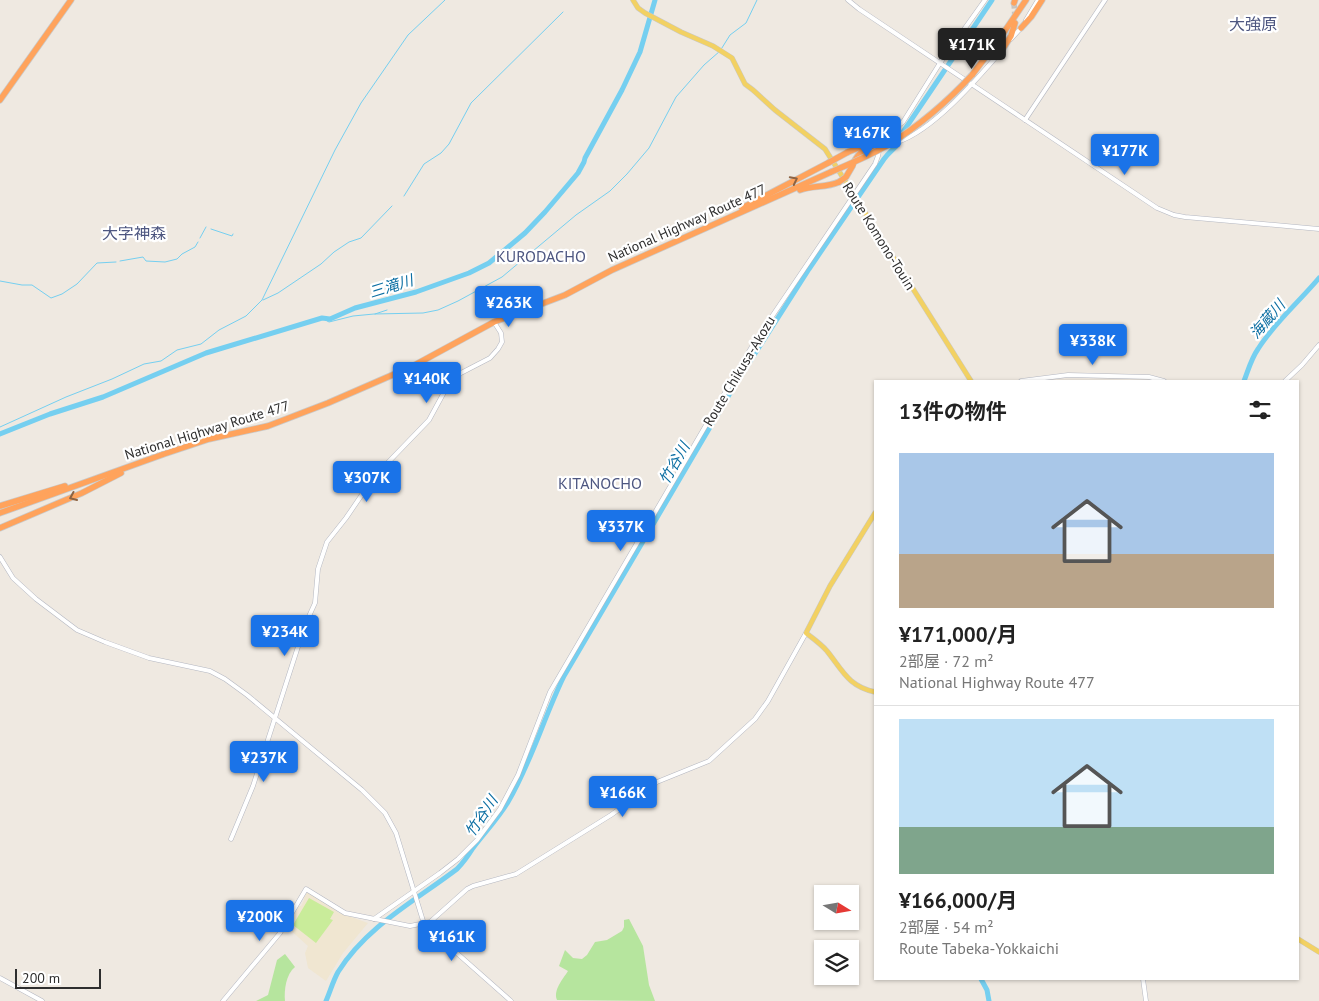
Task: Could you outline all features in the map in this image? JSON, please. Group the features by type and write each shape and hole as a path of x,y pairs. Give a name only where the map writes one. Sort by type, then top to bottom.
{"highway":[{"path":"0,100 71,0"},
{"name":"National Highway Route 477","path":"0,513 164,454 209,440 268,426 305,412 412,366 494,322 565,295 612,270 831,172 888,144 910,130 943,104 972,75 996,45 1026,0"},
{"path":"1021,28 1042,0"},
{"path":"1002,50 1011,36 1015,24"},
{"path":"721,220 848,152 863,145 880,144"},
{"path":"721,220 804,188 833,185 846,177 861,152 868,147 880,144"},
{"path":"0,528 82,493 164,454"},
{"path":"0,506 142,462"}],"main road":[{"name":"Route Komono-Touin","path":"633,0 638,8 645,13 721,50 732,58 745,84 825,149 970,380"},
{"path":"848,0 1166,213 1184,217 1319,229"},
{"path":"880,144 884,135 902,124 985,0"},
{"path":"880,144 905,139 938,116 972,84 1021,28 1038,0"},
{"path":"1025,120 1104,0"},
{"name":"Route Chikusa-Akozu","path":"375,920 458,860 480,836 500,809 518,775 550,692 754,342 855,198 877,159 880,144"},
{"path":"231,839 253,786 305,624 315,603 318,569 327,542 374,477 429,420 448,386 460,373 490,358 498,349 502,342 501,334 494,322"},
{"path":"1286,380 1319,345"},
{"path":"1028,380 1054,376 1081,375 1149,377 1160,380"},
{"path":"223,1001 280,933 306,889 345,913 410,926 424,924 435,918 467,889 516,874 611,815 657,782 709,761 755,719 768,701 830,586 874,515"},
{"path":"0,557 13,578 36,599 77,630 149,658 210,671 237,687 362,790 385,813 398,838 424,924 511,1001"},
{"path":"806,633 823,646 846,678 864,690 874,692"},
{"path":"1299,940 1319,952"},
{"path":"0,978 42,1001"},
{"path":"1143,980 1146,1001"}],"shaded area":[{"path":"307,892 337,912 368,923 343,953 326,981 308,968 305,953 308,946 287,927 299,906 301,906"}],"green space":[{"path":"309,898 334,912 330,919 333,920 316,943 293,925"},
{"path":"629,919 643,946 649,985 655,1001 557,1000 557,989 568,971 559,966 565,950 573,958 582,959 587,955 595,942 607,940 622,931 624,920"},
{"path":"285,954 295,967 286,983 285,1001 256,1001 268,995 277,960"}],"waterway":[{"path":"0,427 144,364 161,361 177,350 201,344 219,330 246,316 262,300 335,150 361,103 408,35 445,0"},
{"name":"三滝川","path":"0,434 50,414 103,397 206,353 322,318 330,319 355,308 416,292 469,273 489,263 525,233 578,173 640,52 655,0"},
{"path":"322,318 329,322 353,316 423,313 438,310 502,277 576,215 610,191 627,174 649,148 676,97 704,65 720,51 730,35 746,23 757,0"},
{"name":"竹谷川","path":"326,1001 338,972 363,941 393,915 457,869 504,808 524,772 564,676 733,388 809,269 884,159 898,144 903,132 992,0"},
{"path":"404,196 424,164 441,153 449,144 471,103 563,12"},
{"path":"263,300 278,293 321,264 349,242 361,238 392,206"},
{"path":"200,238 206,227"},
{"path":"211,229 232,236 233,234"},
{"path":"120,261 143,257 146,261 165,262 177,259 195,247 198,242"},
{"path":"0,281 32,285 51,298 62,294 77,284 97,263 116,262"},
{"name":"海蔵川","path":"1244,380 1253,357 1265,339 1319,278"},
{"path":"375,314 387,310"},
{"name":"海蔵川","path":"982,980 987,990 989,1001"}],"tunnel":[{"path":"1014,3 1015,19"}],"district":[{"name":"大強原","path":"1253,24"},
{"name":"大字神森","path":"134,233"},
{"name":"KURODACHO","path":"541,256"},
{"name":"KITANOCHO","path":"600,483"}]}
